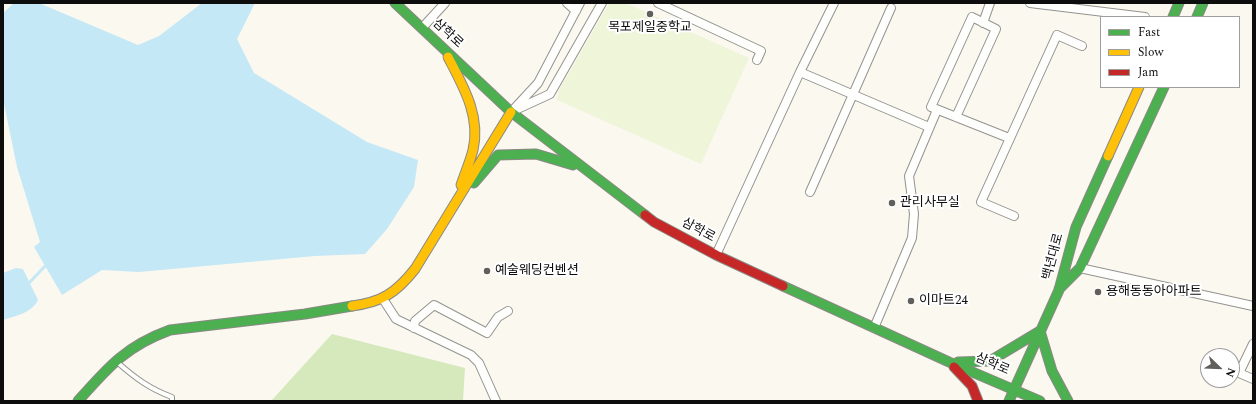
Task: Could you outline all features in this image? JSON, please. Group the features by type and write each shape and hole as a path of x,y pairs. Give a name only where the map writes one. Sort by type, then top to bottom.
{"street":[{"name":"삼학로","path":"395,3 511,112 654,222 716,255 949,362 1040,401"},
{"path":"422,28 445,3"},
{"path":"567,3 576,11"},
{"path":"78,401 116,360 138,342 170,330 305,314 367,304 383,300 402,286 416,269 511,112 538,83 580,3"},
{"path":"511,112 550,94 602,3"},
{"path":"658,3 761,51 757,60"},
{"path":"716,255 800,72 834,3"},
{"path":"983,23 990,3"},
{"path":"1030,3 1137,16"},
{"path":"1172,16 1179,3"},
{"path":"1198,16 1204,3"},
{"path":"810,192 891,8"},
{"path":"956,117 996,29 972,17 931,107 937,110 1009,138"},
{"path":"1014,216 981,202 1057,35 1082,46"},
{"path":"444,49 468,95 474,117 474,144 452,208"},
{"path":"800,72 930,127"},
{"name":"백년대로","path":"1059,290 1076,227 1140,88"},
{"name":"백년대로","path":"1059,290 1080,268 1164,88"},
{"path":"874,328 912,238 914,214 909,176 937,110"},
{"path":"452,208 498,155 520,152 536,154 561,160 587,170"},
{"path":"1080,268 1253,306"},
{"path":"1009,401 1059,290"},
{"path":"383,300 396,319 471,355 479,363 496,401"},
{"path":"414,328 415,321 434,305 487,333 498,317 508,310"},
{"path":"949,362 972,363 990,361 1040,332"},
{"path":"1040,332 1052,371 1068,401"},
{"path":"1253,344 1240,373 1253,379"},
{"path":"949,362 969,381 977,394 978,401"}],"lane":[{"path":"116,360 135,378 157,392 172,398 172,401"}],"green space":[{"path":"609,3 626,3 749,58 701,164 557,100 559,90"},
{"path":"332,334 465,368 463,401 271,401"}],"water":[{"path":"14,3 39,3 138,45 159,36 202,3 255,3 237,39 254,73 367,142 418,160 414,187 387,229 365,254 315,256 139,272 102,270 62,295 34,247 40,242 17,167 3,99 3,13"},
{"path":"16,268 23,269 38,300 32,308 27,311 3,320 3,273"}],"waterway":[{"path":"29,283 48,263"}],"traffic: fast":[{"path":"395,3 511,112 645,215"},
{"path":"1173,16 1179,3"},
{"path":"1197,16 1203,3"},
{"path":"1059,289 1080,268 1164,88"},
{"path":"474,183 498,155 536,154 573,165"},
{"path":"1009,401 1059,290 1076,227 1108,156"},
{"path":"783,286 949,362 1040,401"},
{"path":"78,401 109,368 129,351 141,343 170,330 305,314 352,306"},
{"path":"958,362 990,361 1040,331 1052,371 1068,401"}],"traffic: slow":[{"path":"448,57 465,90 473,113 475,125 473,150 461,185"},
{"path":"1108,156 1139,88"},
{"path":"352,306 372,302 388,295 395,290 415,269 511,112"}],"traffic: jam":[{"path":"645,215 654,222 716,255 783,286"},
{"path":"954,367 972,386 978,401"}],"place":[{"name":"목포제일중학교","path":"650,14"},
{"name":"관리사무실","path":"892,203"},
{"name":"예술웨딩컨벤션","path":"487,271"},
{"name":"용해동동아아파트","path":"1098,292"},
{"name":"이마트24","path":"911,301"}]}
